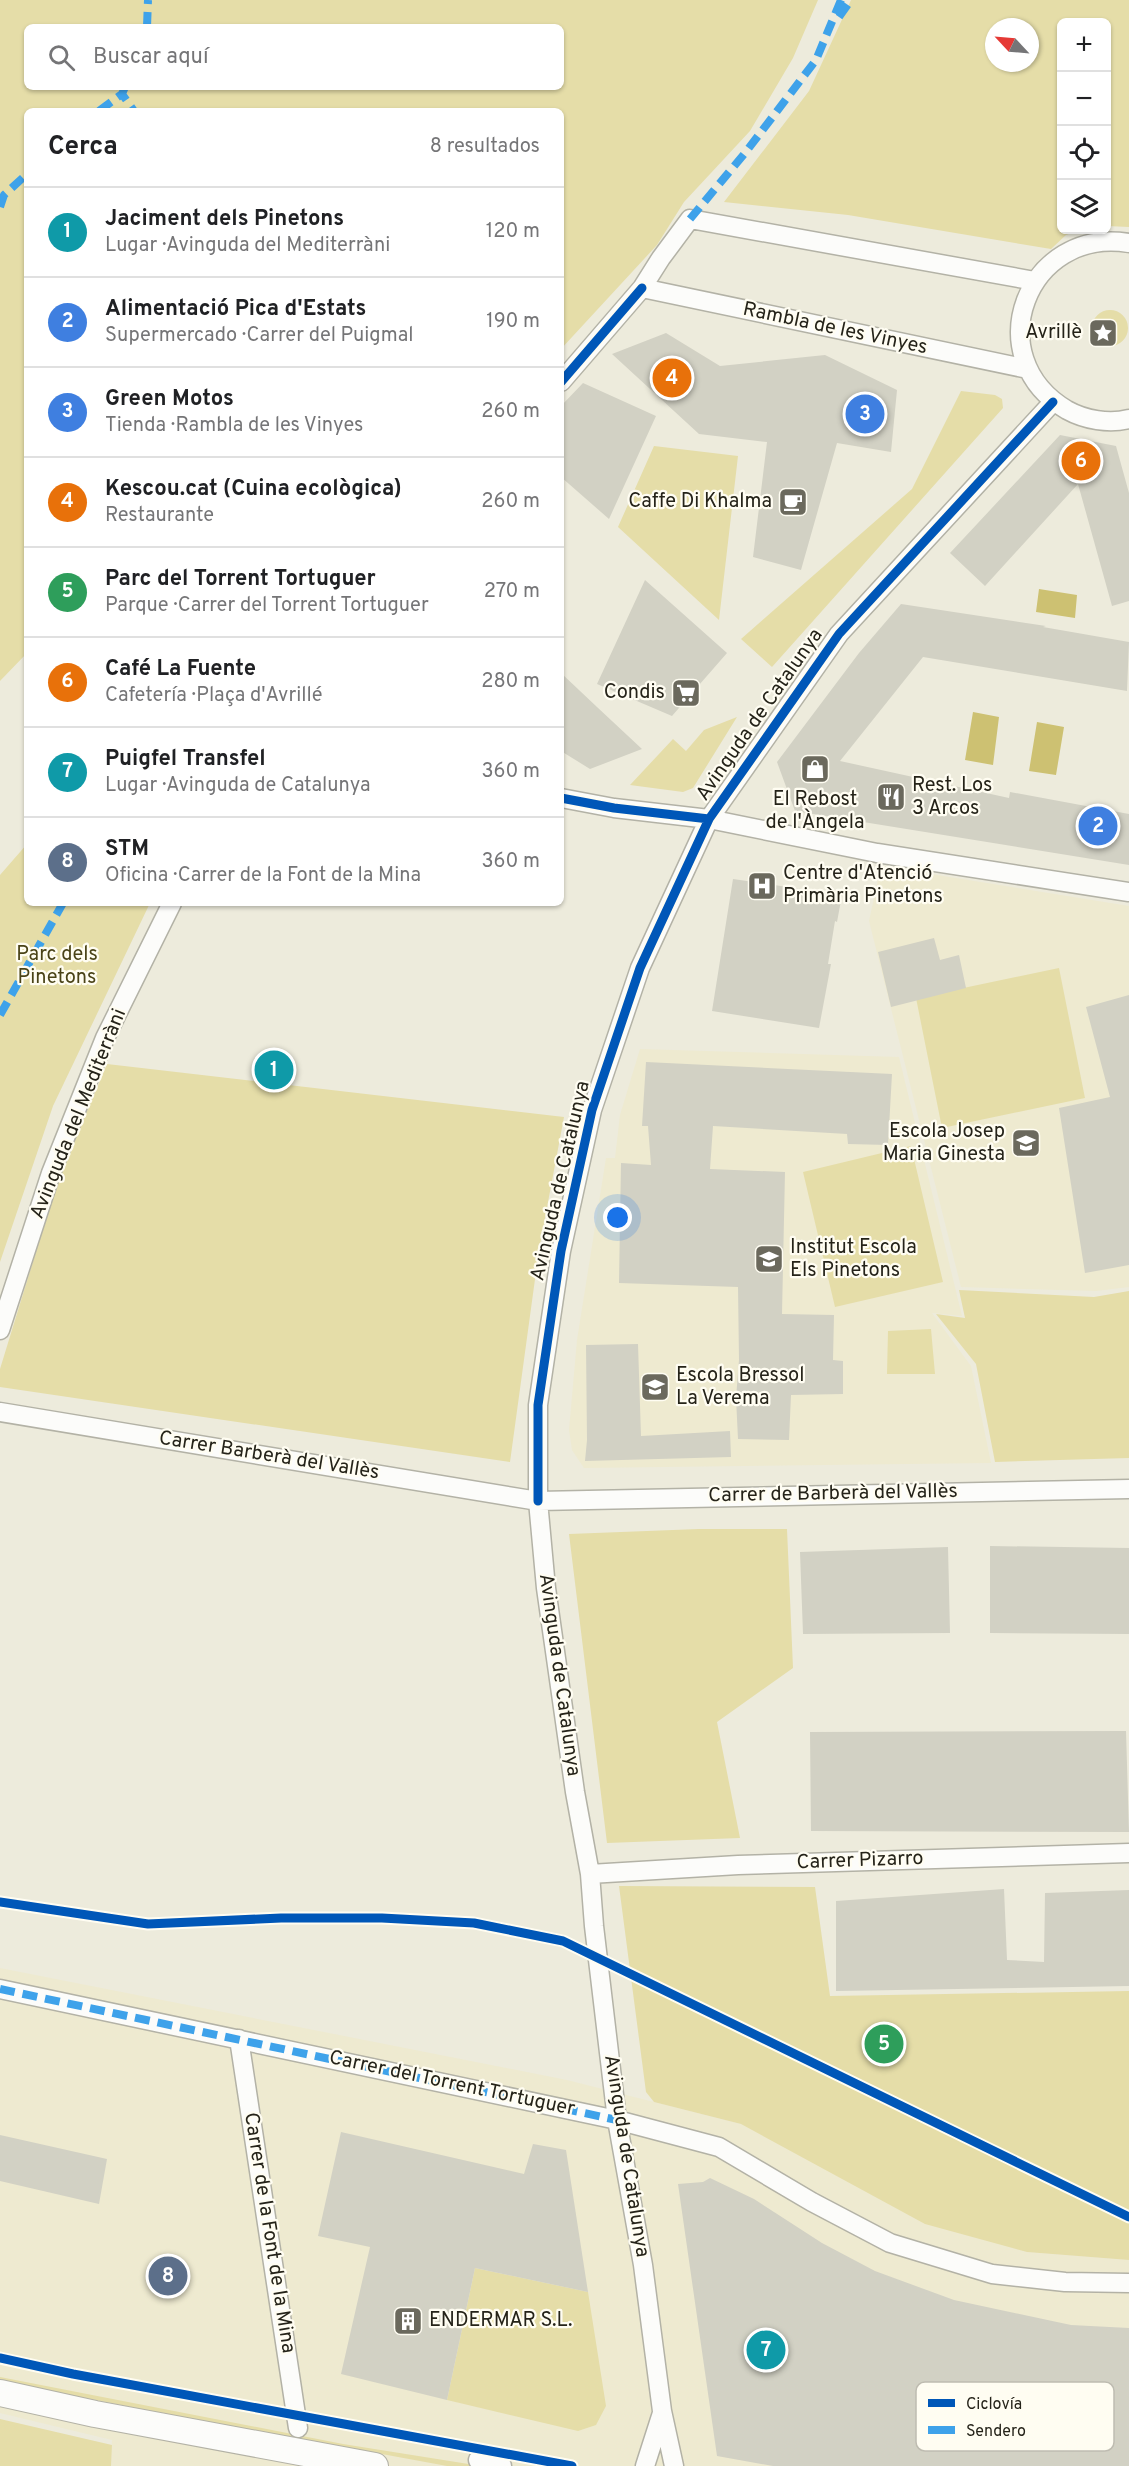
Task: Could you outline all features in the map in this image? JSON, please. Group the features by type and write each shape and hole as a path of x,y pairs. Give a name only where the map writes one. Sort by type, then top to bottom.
{"main road":[{"path":"0,2393 95,2414 375,2466"}],"street":[{"path":"564,379 642,288 690,219 1035,281"},
{"path":"1128,423 1083,417 1053,402 1039,387 1028,369 1021,347 1019,324 1024,301 1047,266 1078,246 1097,242 1129,243"},
{"name":"Rambla de les Vinyes","path":"642,288 1028,369"},
{"name":"Avinguda de Catalunya","path":"674,2466 662,2412 643,2265 617,2120 590,1874 573,1780 546,1588 538,1501 538,1405 561,1251 592,1110 640,968 709,819 839,634 1053,402"},
{"path":"564,799 614,808 709,819 877,853 1129,892"},
{"name":"Avinguda del Mediterràni","path":"0,1330 55,1162 105,1038 171,906"},
{"name":"Carrer Barberà del Vallès","path":"0,1412 538,1501"},
{"name":"Carrer de Barberà del Vallès","path":"538,1501 1129,1489"},
{"name":"Carrer Pizarro","path":"590,1874 738,1865 1129,1853"},
{"name":"Carrer del Torrent Tortuguer","path":"0,1989 617,2120 718,2147 812,2202 890,2243 992,2274 1065,2282 1129,2283"},
{"name":"Carrer de la Font de la Mina","path":"238,2039 298,2428"},
{"name":"Avinguda de Catalunya","path":"645,2466 662,2412"},
{"path":"478,2460 502,2466"}],"shaded area":[{"path":"1039,589 1077,595 1075,618 1036,612"},
{"path":"973,712 999,717 993,765 965,760"},
{"path":"1037,722 1064,727 1056,775 1029,771"},
{"name":"Escola Josep Maria Ginesta","path":"881,866 1129,906 1129,1287 1096,1291 961,1287 869,921"},
{"name":"Institut Escola Els Pinetons","path":"640,1049 899,1057 962,1316 932,1313 971,1366 991,1463 584,1468 572,1450 569,1430 577,1340 606,1158 615,1158 620,1115"},
{"path":"0,1968 567,2080 741,2124 815,2163 1027,2252 1129,2260 1129,2466 111,2466 112,2440 0,2413"}],"green space":[{"path":"0,0 818,0 793,58 750,131 684,202 657,245 564,346 564,108 24,108 24,656 0,681"},
{"path":"851,0 1129,0 1129,227 1111,226 1111,18 1057,18 1057,234 1069,234 1051,249 848,215 724,202 809,91"},
{"path":"1110,310 1123,315 1128,328 1123,341 1110,346 1097,341 1092,328 1097,315"},
{"path":"961,391 995,395 1002,399 1003,408 772,667 741,639 912,489"},
{"path":"654,446 738,456 719,620 618,527"},
{"path":"737,717 693,788 683,792 630,785 673,739 686,751 704,730"},
{"name":"Parc dels Pinetons","path":"24,847 24,906 149,906 53,1106 0,1262 0,875"},
{"path":"1059,968 1085,1098 942,1128 916,998"},
{"path":"107,1064 564,1117 539,1250 510,1462 0,1387 0,1369 58,1180"},
{"path":"911,1146 943,1282 835,1307 803,1172"},
{"path":"959,1290 1094,1297 1129,1291 1129,1458 995,1462 976,1364 936,1314 965,1318"},
{"path":"931,1329 935,1374 887,1374 888,1331"},
{"path":"699,1529 787,1529 793,1668 717,1722 740,1838 607,1843 569,1534"},
{"path":"619,1886 815,1887 830,1996 1129,1991 1129,2260 1027,2252 925,2224 741,2124 654,2102 646,2092"},
{"path":"475,2268 588,2292 606,2406 596,2425 578,2431 447,2400"},
{"path":"0,2377 343,2444 481,2466 447,2466 197,2420 0,2381"},
{"path":"0,2419 112,2445 111,2466 0,2466"}],"building":[{"path":"666,333 720,366 825,355 897,390 891,452 837,443 801,570 753,557 767,442 699,434 612,354"},
{"path":"583,383 656,416 609,519 564,480 564,403"},
{"path":"1060,435 1116,446 1129,493 1129,601 1112,606 1078,484 985,586 950,553"},
{"path":"645,580 727,653 672,716 597,684"},
{"path":"901,604 1046,626 1043,627 1129,642 1127,691 923,657 840,761 1009,798 1010,792 1129,814 1129,865 795,811 777,762 859,653"},
{"path":"564,676 642,749 590,769 564,753"},
{"path":"733,879 842,895 837,922 835,921 828,964 831,964 819,1028 712,1011"},
{"path":"934,938 940,960 959,955 966,988 891,1007 878,952"},
{"path":"1129,995 1129,1265 1085,1273 1059,1108 1110,1097 1086,1007"},
{"path":"646,1062 892,1074 888,1145 848,1144 847,1134 713,1126 710,1169 785,1172 782,1314 834,1315 833,1360 843,1361 843,1394 791,1395 789,1440 738,1439 736,1398 739,1360 738,1287 619,1283 621,1163 651,1165 648,1126 642,1126"},
{"path":"638,1344 641,1436 730,1431 731,1457 585,1461 587,1440 586,1345"},
{"path":"990,1546 1129,1548 1129,1634 990,1633"},
{"path":"948,1547 950,1633 803,1634 800,1552"},
{"path":"1126,1731 1129,1832 811,1831 810,1732"},
{"path":"1004,1889 1007,1960 1044,1962 1045,1893 1129,1890 1129,1986 836,1991 836,1901"},
{"path":"341,2132 524,2174 533,2144 566,2150 588,2292 475,2268 447,2400 341,2374 370,2247 318,2236"},
{"path":"0,2135 107,2159 99,2204 0,2181"},
{"path":"710,2178 754,2199 822,2243 875,2271 954,2300 1071,2325 1129,2328 1129,2466 773,2466 717,2456 678,2184 703,2182"}],"marked path":[{"path":"147,24 148,0"},
{"path":"690,219 745,153 816,60 841,0"},
{"path":"839,17 851,0"},
{"path":"124,90 122,94 132,108"},
{"path":"103,108 122,94"},
{"path":"0,207 4,195 24,177"},
{"path":"0,1015 61,906"},
{"path":"0,1989 617,2120"}],"cycle path":[{"path":"564,379 642,288"},
{"path":"538,1501 538,1405 561,1251 592,1110 640,968 709,819 839,634 1053,402"},
{"path":"564,799 614,808 709,819"},
{"path":"0,1902 148,1924 281,1918 382,1918 474,1923 563,1941 1129,2217"},
{"path":"0,2358 73,2374 572,2466"}],"place":[{"name":"Avrillè","path":"1103,333"},
{"name":"Kescou.cat (Cuina ecològica)","path":"672,378"},
{"name":"Green Motos","path":"865,414"},
{"name":"Café La Fuente","path":"1081,461"},
{"name":"Caffe Di Khalma","path":"793,502"},
{"name":"Condis","path":"686,693"},
{"name":"El Rebost de l'Àngela","path":"815,769"},
{"name":"Rest. Los 3 Arcos","path":"891,797"},
{"name":"Alimentació Pica d'Estats","path":"1098,826"},
{"name":"Centre d'Atenció Primària Pinetons","path":"762,886"},
{"name":"Jaciment dels Pinetons","path":"274,1070"},
{"name":"Escola Josep Maria Ginesta","path":"1026,1143"},
{"name":"Institut Escola Els Pinetons","path":"769,1259"},
{"name":"Escola Bressol La Verema","path":"655,1387"},
{"name":"Parc del Torrent Tortuguer","path":"884,2044"},
{"name":"STM","path":"168,2276"},
{"name":"ENDERMAR S.L.","path":"408,2321"},
{"name":"Puigfel Transfel","path":"766,2350"}]}
